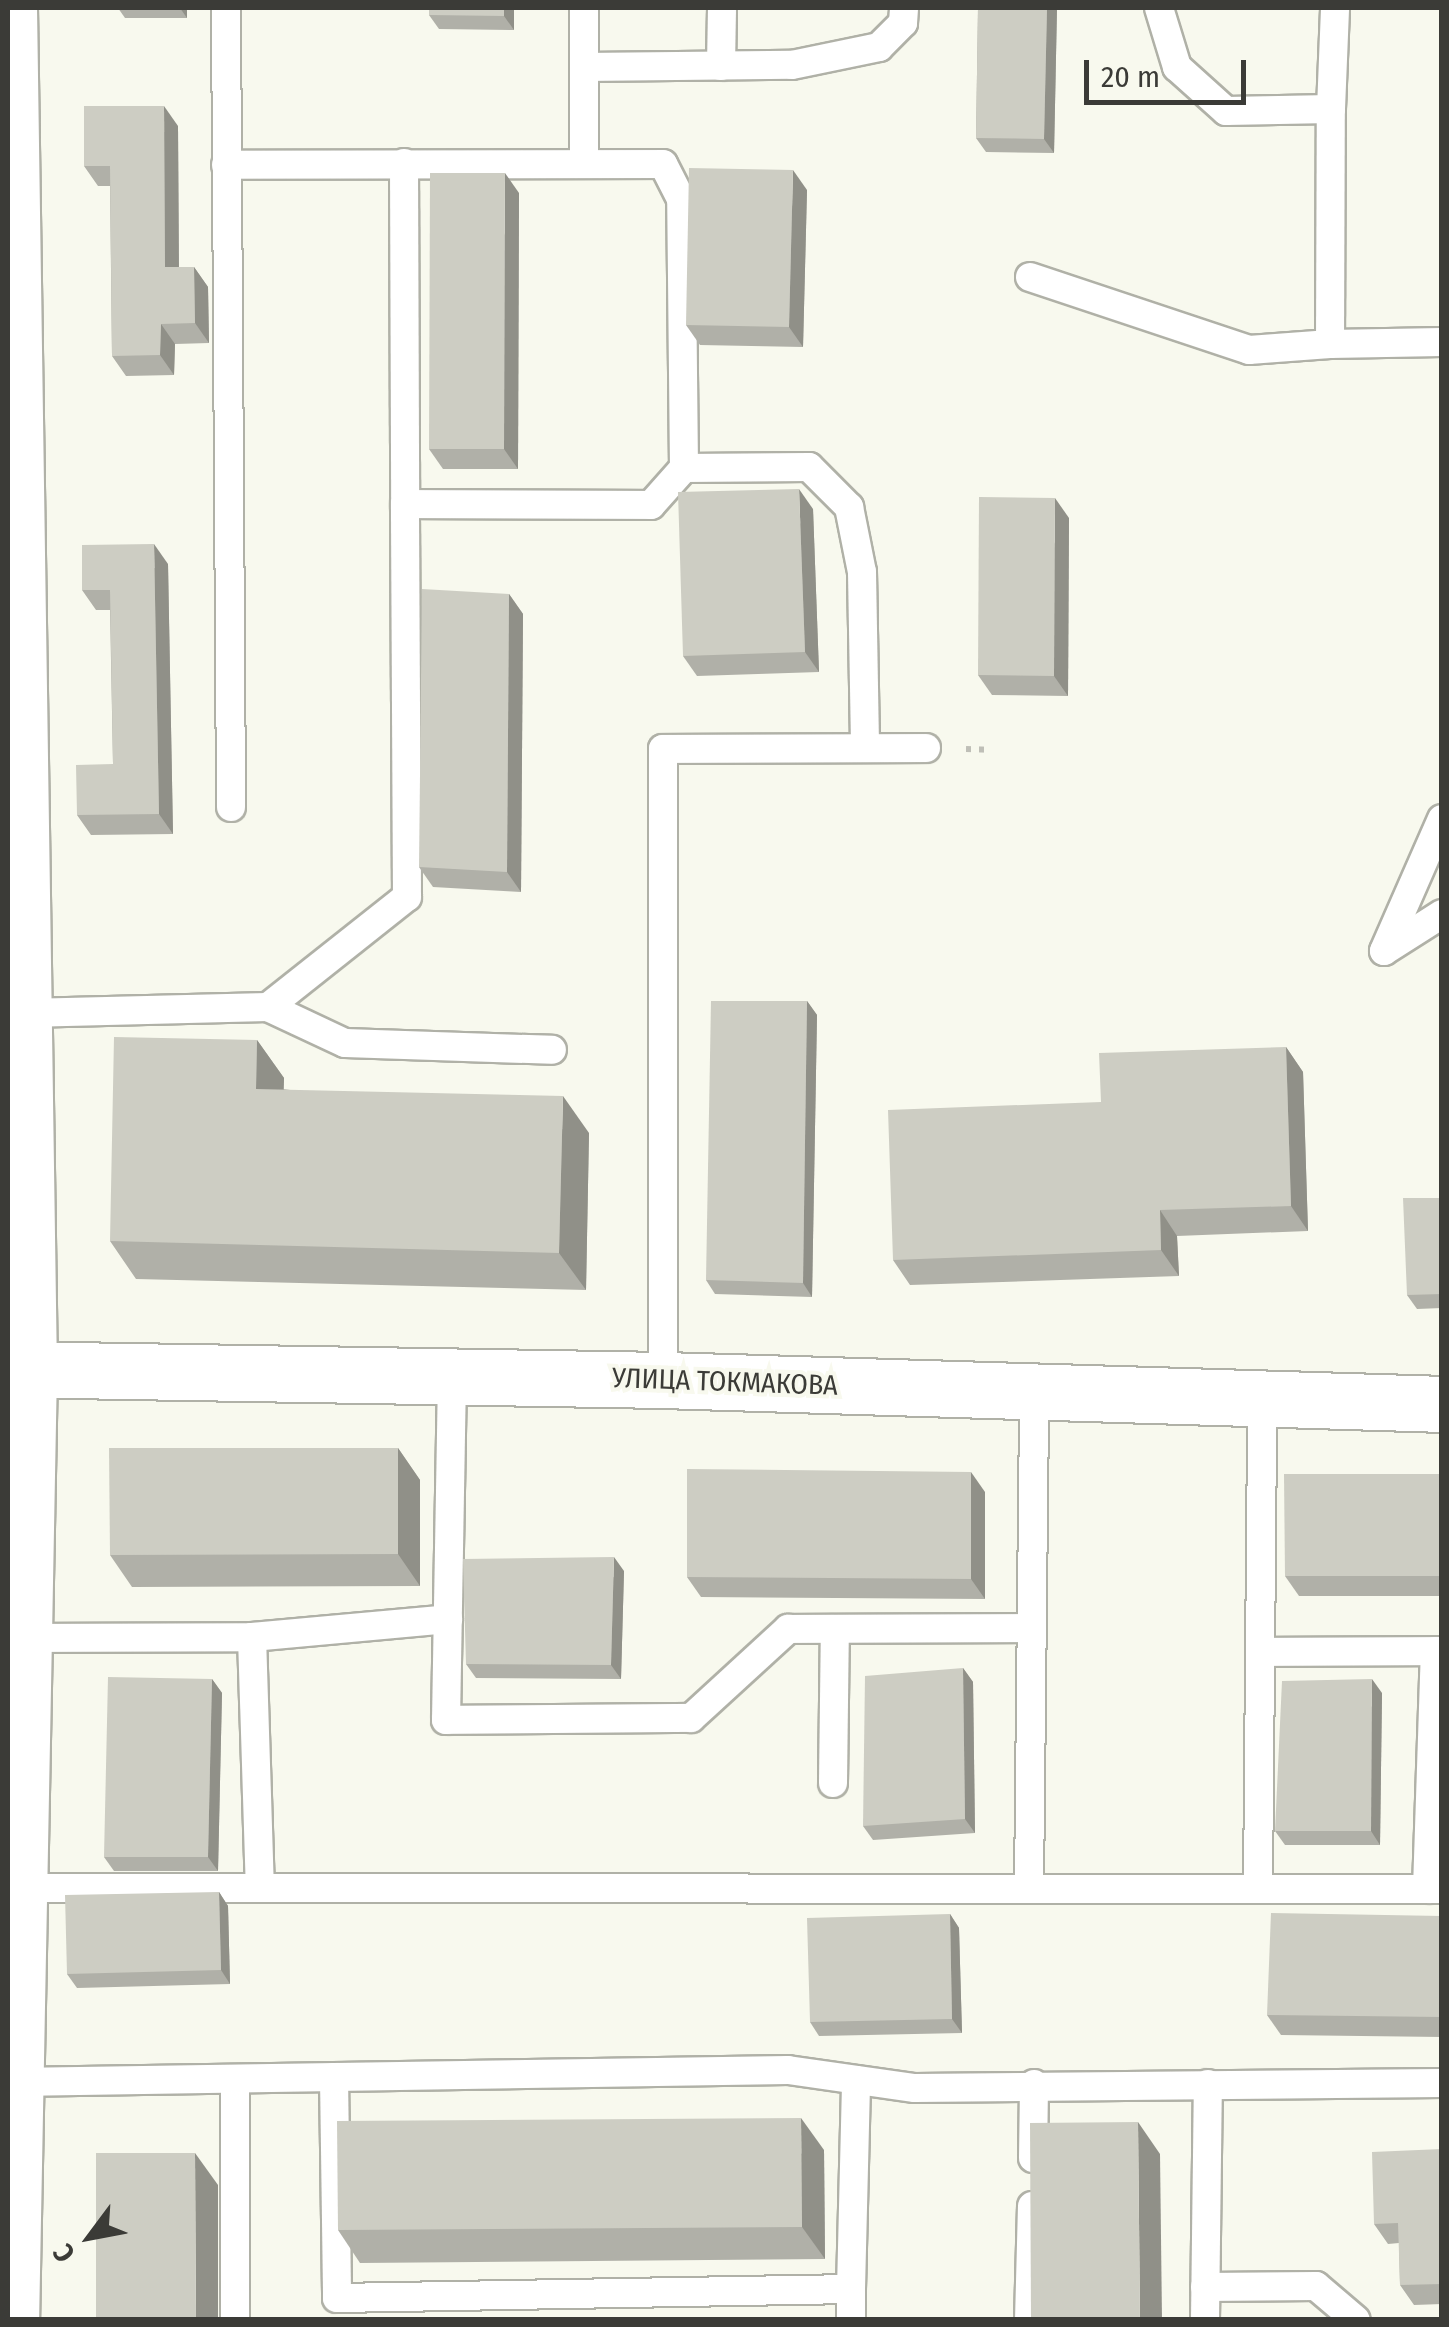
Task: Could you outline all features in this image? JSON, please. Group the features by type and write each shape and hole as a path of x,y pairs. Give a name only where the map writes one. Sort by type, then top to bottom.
{"street":[{"path":"10,8 26,1013 18,1369 19,1888 10,2304"},
{"name":"УЛИЦА ТОКМАКОВА","path":"18,1369 663,1380 1442,1404"}],"lane":[{"path":"226,8 231,807"},
{"path":"584,8 584,161"},
{"path":"722,8 722,66"},
{"path":"584,67 792,65 879,47 903,23 904,8"},
{"path":"1160,8 1177,66 1226,110 1330,109"},
{"path":"1330,344 1330,109 1335,8"},
{"path":"268,1006 407,897 404,162"},
{"path":"226,164 663,164 681,198 684,468 651,504 404,504"},
{"path":"1030,277 1248,350 1442,342"},
{"path":"684,468 810,467 849,507 862,572 865,746"},
{"path":"663,1380 664,749 926,748"},
{"path":"1442,819 1384,951 1442,914"},
{"path":"26,1013 268,1006 346,1043 552,1050"},
{"path":"452,1376 446,1720 691,1718 788,1629 1031,1628"},
{"path":"1028,1888 1034,1391"},
{"path":"1258,1888 1262,1398"},
{"path":"16,1638 252,1637 448,1620"},
{"path":"832,1784 834,1629"},
{"path":"252,1637 260,1886"},
{"path":"19,1888 1434,1888 1438,1651 1260,1652"},
{"path":"15,2082 788,2070 915,2088 1442,2083"},
{"path":"334,2077 337,2298 851,2289"},
{"path":"235,2078 235,2320"},
{"path":"851,2320 856,2080"},
{"path":"1029,2320 1034,2084"},
{"path":"1205,2320 1208,2084"},
{"path":"1205,2287 1316,2286 1356,2320"}],"building":[{"path":"429,8 504,8 504,16 429,15"},
{"path":"978,8 1047,8 1044,139 976,138"},
{"path":"84,106 164,106 165,267 194,267 195,323 161,324 160,355 112,356 110,166 84,166"},
{"path":"689,168 793,170 789,327 686,325"},
{"path":"430,173 505,173 504,449 429,449"},
{"path":"799,489 805,652 683,656 678,492"},
{"path":"979,497 1055,498 1054,676 978,675"},
{"path":"154,544 159,814 77,815 76,765 113,764 110,590 82,590 82,545"},
{"path":"422,589 509,594 507,872 419,867"},
{"path":"711,1001 807,1001 803,1283 706,1280"},
{"path":"114,1037 257,1040 256,1089 563,1096 559,1253 110,1241"},
{"path":"1286,1047 1291,1206 1160,1210 1161,1250 893,1260 888,1110 1101,1102 1099,1053"},
{"path":"1403,1198 1442,1198 1442,1294 1407,1295"},
{"path":"109,1448 398,1448 398,1554 110,1555"},
{"path":"687,1469 971,1472 971,1579 687,1577"},
{"path":"1284,1474 1442,1474 1442,1576 1285,1576"},
{"path":"614,1557 611,1665 466,1664 463,1559"},
{"path":"963,1668 965,1819 863,1826 865,1676"},
{"path":"108,1677 212,1679 208,1857 104,1857"},
{"path":"1372,1679 1371,1831 1275,1831 1282,1681"},
{"path":"219,1892 221,1970 67,1974 65,1895"},
{"path":"1271,1913 1442,1916 1442,2017 1267,2015"},
{"path":"950,1914 952,2019 810,2022 807,1918"},
{"path":"801,2118 802,2227 338,2230 337,2121"},
{"path":"1138,2122 1140,2320 1031,2320 1030,2123"},
{"path":"1442,2149 1442,2284 1400,2285 1398,2223 1374,2224 1372,2152"},
{"path":"96,2153 195,2153 196,2320 96,2320"}]}
